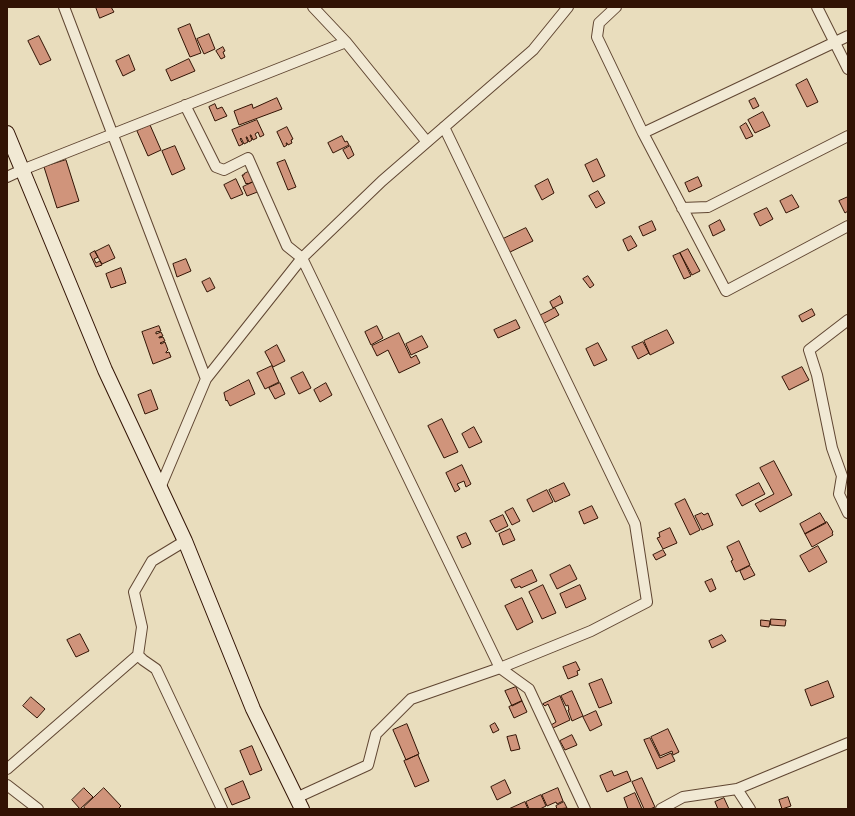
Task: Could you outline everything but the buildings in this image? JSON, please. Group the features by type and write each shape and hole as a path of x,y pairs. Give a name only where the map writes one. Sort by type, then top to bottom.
{"street":[{"path":"64,7 206,379"},
{"path":"313,7 346,42 427,142"},
{"path":"160,488 206,379 302,258 382,182 533,50 568,7"},
{"path":"616,7 599,23 597,37 643,133 726,291 848,226"},
{"path":"817,7 848,69"},
{"path":"643,133 848,36"},
{"path":"7,177 346,42"},
{"path":"185,105 216,167 224,170 248,158 287,246 302,258 500,668 529,689 585,809"},
{"path":"7,133 105,370 185,541 253,709 299,803 368,765 376,734 411,699 500,668 591,631 647,602 635,524 444,127"},
{"path":"682,208 708,207 848,136"},
{"path":"848,320 809,350 817,375 832,448 842,476 839,494 848,513"},
{"path":"7,768 138,655 142,627 134,592 152,561 185,541"},
{"path":"138,655 156,669 222,809"},
{"path":"661,809 683,797 737,789 848,743"},
{"path":"7,785 38,809"},
{"path":"737,789 750,809"}]}
